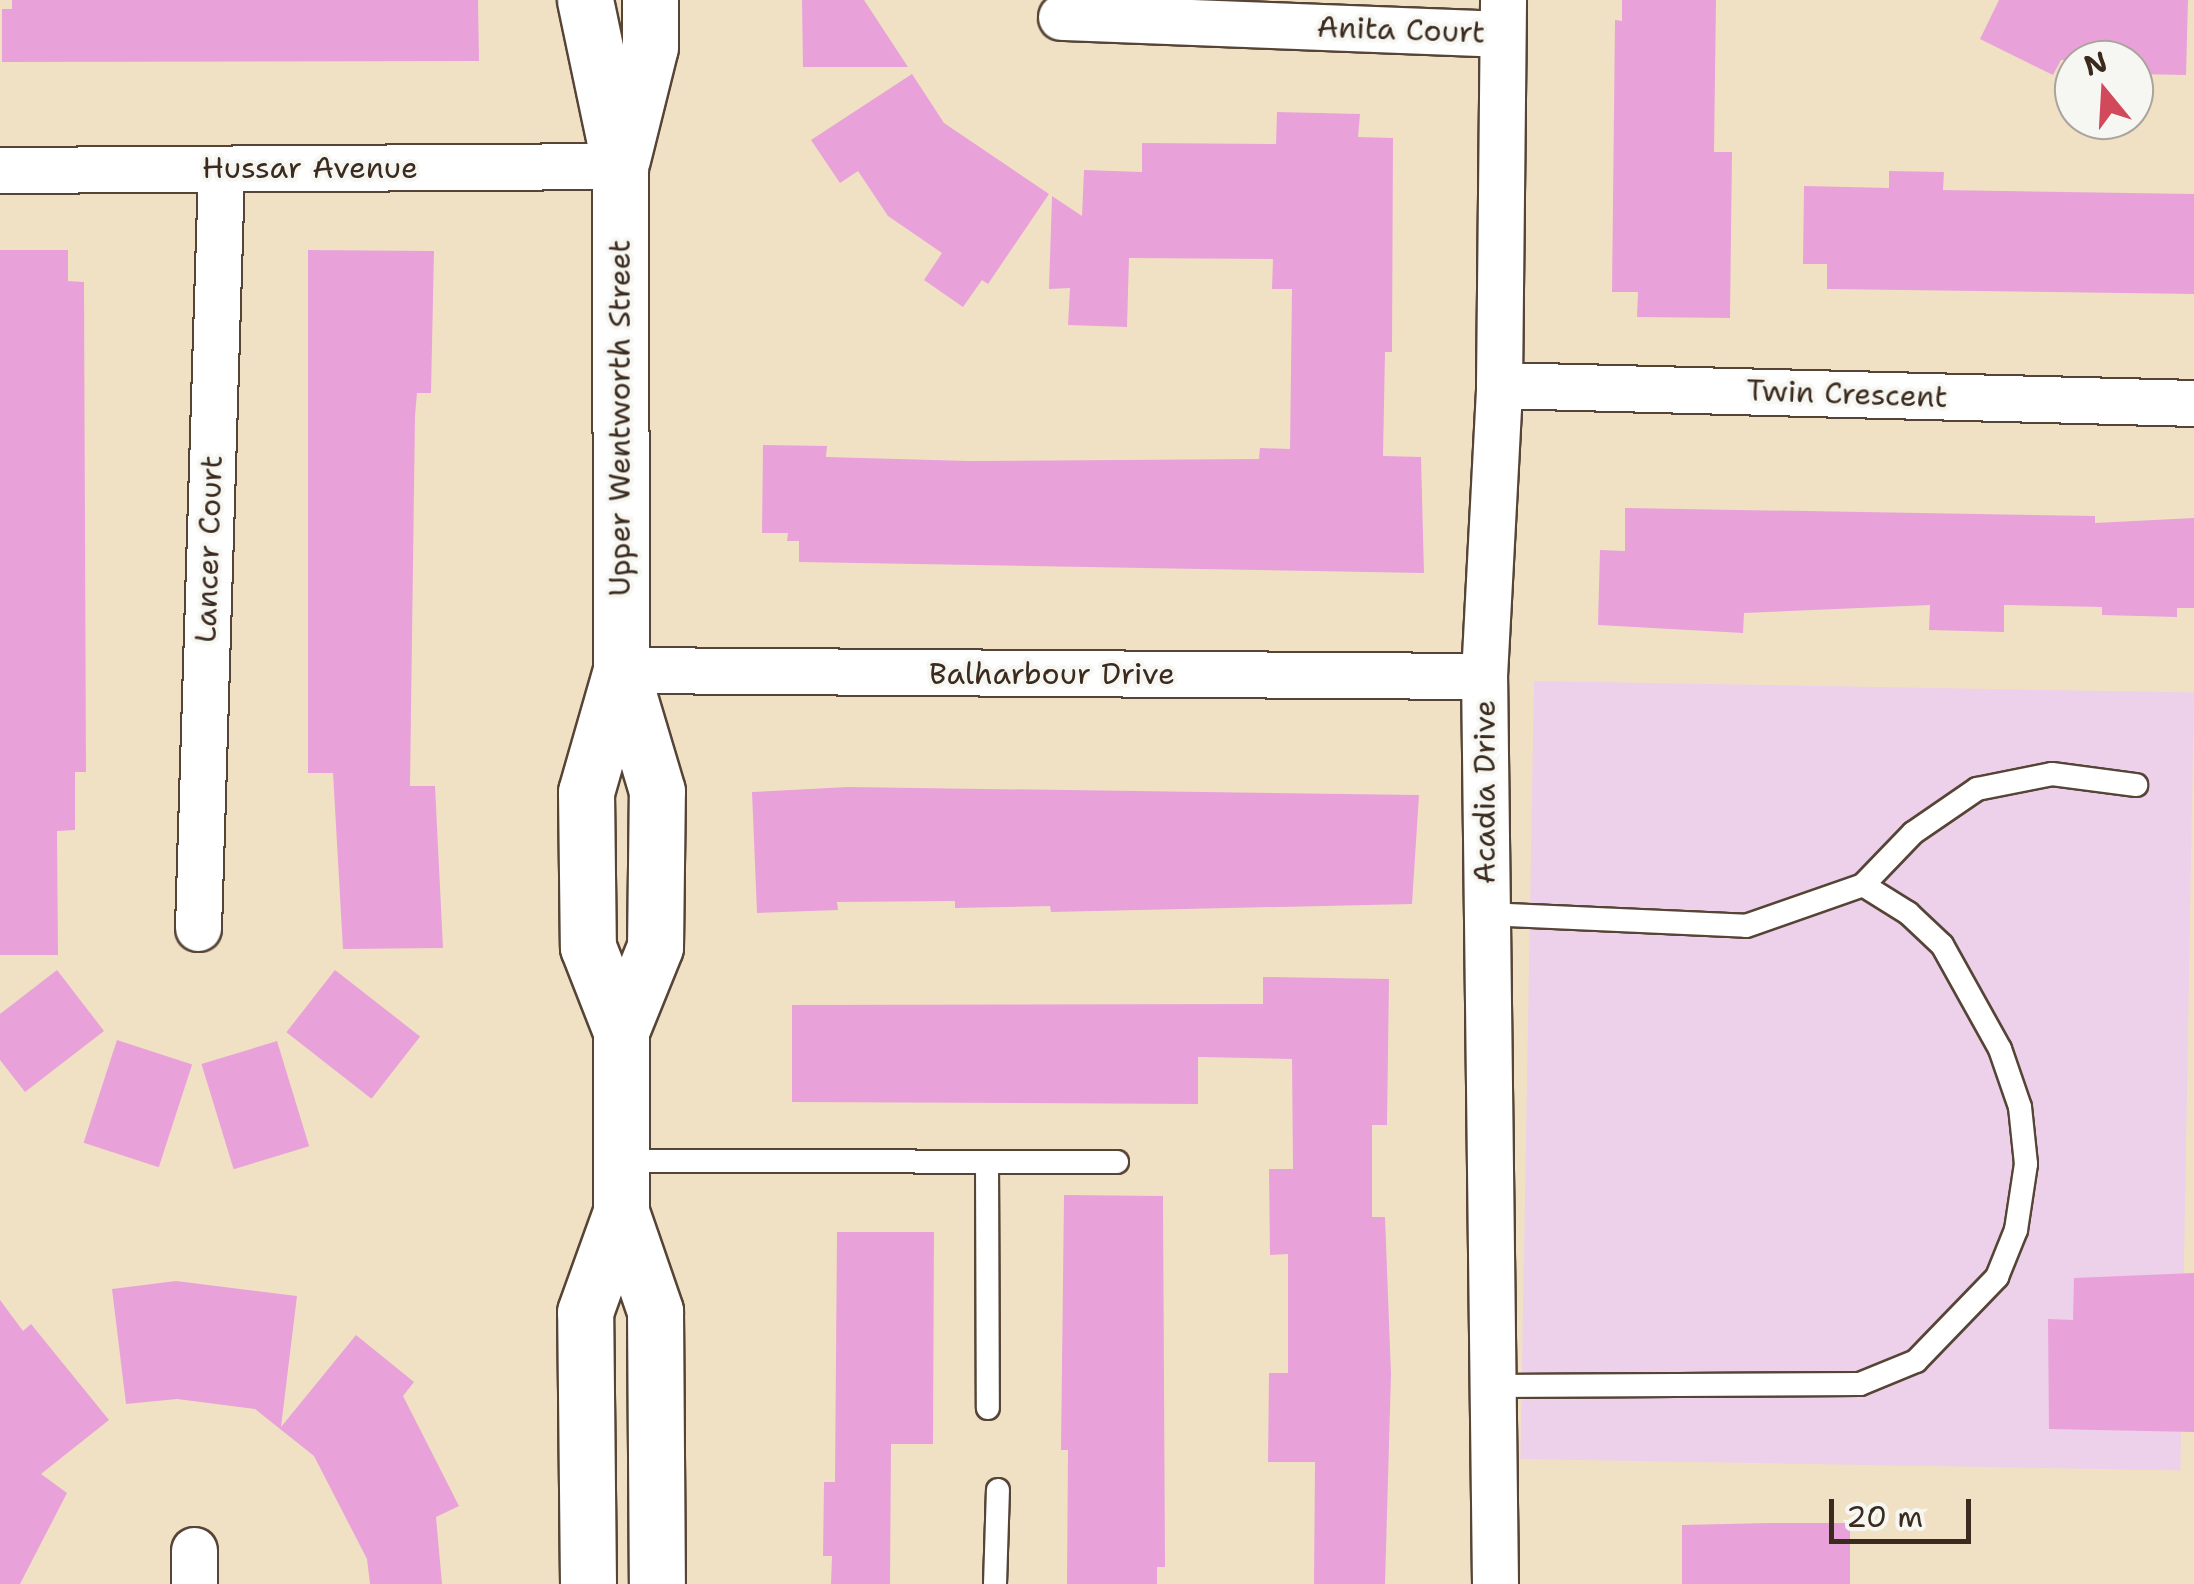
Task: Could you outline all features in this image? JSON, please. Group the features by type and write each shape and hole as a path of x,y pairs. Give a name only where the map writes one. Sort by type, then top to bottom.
{"main road":[{"name":"Upper Wentworth Street","path":"586,0 620,166 621,670 657,810 655,946 620,1031"},
{"name":"Upper Wentworth Street","path":"620,166 650,46 650,0"},
{"name":"Upper Wentworth Street","path":"621,670 586,792 588,947 620,1031 621,1186 654,1311 657,1584"},
{"name":"Upper Wentworth Street","path":"588,1584 585,1312 621,1186"}],"street":[{"name":"Anita Court","path":"1060,17 1502,17"},
{"name":"Acadia Drive","path":"1494,1584 1484,676 1500,385 1502,17"},
{"name":"Hussar Avenue","path":"0,170 620,166"},
{"name":"Lancer Court","path":"198,928 221,168"},
{"name":"Twin Crescent","path":"1500,385 2194,403"},
{"name":"Balharbour Drive","path":"621,670 1484,676"}],"lane":[{"path":"1486,914 1746,926 1862,885 1913,834 1977,790 2052,774 2136,785"},
{"path":"1494,1386 1860,1384 1916,1362 1997,1277 2016,1230 2026,1164 2020,1106 2000,1049 1942,945 1908,913 1862,885"},
{"path":"986,1162 988,1408"},
{"path":"621,1186 986,1162 1117,1162"},
{"path":"994,1584 998,1490"}],"shaded area":[{"path":"1534,681 2194,693 2180,1470 1520,1459"}],"building":[{"path":"12,0 478,0 479,61 2,62 2,9 12,9"},
{"path":"802,0 864,0 908,67 803,67"},
{"path":"1622,0 1716,0 1714,152 1732,152 1730,318 1637,317 1638,292 1612,292 1615,20 1622,21"},
{"path":"1999,0 2188,0 2186,75 2154,74 2154,40 2054,40 2053,75 1980,39"},
{"path":"912,74 944,123 1049,194 988,284 982,280 963,307 924,280 942,253 888,216 858,171 840,183 811,140"},
{"path":"1277,112 1360,114 1358,137 1393,138 1392,352 1385,352 1383,456 1421,457 1424,573 799,562 799,541 787,541 788,533 762,533 763,445 827,446 826,457 969,461 1259,459 1260,448 1290,449 1292,289 1272,289 1273,259 1129,258 1127,327 1068,325 1070,288 1049,289 1052,196 1082,216 1084,170 1142,172 1142,143 1276,144"},
{"path":"1889,171 1944,172 1943,190 2194,194 2194,294 1827,289 1827,264 1803,264 1804,186 1889,188"},
{"path":"0,250 68,250 68,281 84,282 86,772 75,772 75,830 57,831 58,955 0,955"},
{"path":"308,250 434,251 431,393 417,393 415,416 410,786 435,786 443,948 343,949 333,773 308,773"},
{"path":"1625,508 2095,516 2095,523 2194,518 2194,608 2177,608 2177,617 2102,615 2102,607 2004,605 2004,632 1929,630 1930,605 1744,613 1743,633 1598,625 1600,550 1625,551"},
{"path":"848,787 1419,795 1412,904 1051,912 1050,906 955,908 955,901 837,902 838,910 757,913 752,792"},
{"path":"57,970 104,1031 25,1092 0,1060 0,1014"},
{"path":"335,970 420,1036 371,1099 286,1032"},
{"path":"1263,977 1389,979 1387,1125 1372,1125 1372,1217 1385,1217 1391,1374 1385,1584 1314,1584 1315,1462 1268,1462 1269,1373 1288,1373 1288,1254 1270,1255 1269,1169 1293,1169 1292,1059 1198,1057 1198,1104 792,1102 792,1005 1263,1004"},
{"path":"117,1040 192,1064 159,1167 84,1143"},
{"path":"277,1041 309,1146 234,1169 201,1064"},
{"path":"1064,1195 1163,1196 1165,1567 1157,1567 1157,1584 1067,1584 1068,1450 1061,1450"},
{"path":"837,1232 934,1232 933,1444 891,1444 890,1584 831,1584 832,1556 823,1556 824,1482 835,1482"},
{"path":"2194,1273 2194,1432 2049,1429 2048,1319 2073,1320 2074,1278"},
{"path":"176,1281 297,1296 281,1427 356,1335 414,1382 403,1396 459,1506 436,1517 442,1584 370,1584 367,1559 314,1456 255,1409 177,1399 126,1404 112,1289"},
{"path":"0,1300 23,1331 31,1324 109,1420 41,1474 67,1493 20,1584 0,1584"},
{"path":"1850,1523 1850,1584 1682,1584 1682,1525"}]}
